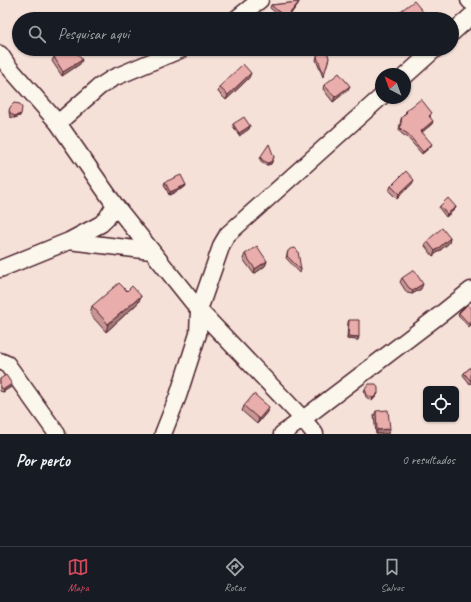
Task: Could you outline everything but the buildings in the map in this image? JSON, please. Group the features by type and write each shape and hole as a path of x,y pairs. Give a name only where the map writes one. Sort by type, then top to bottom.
{"street":[{"path":"245,12 260,0"},
{"path":"459,27 471,16"},
{"path":"0,54 8,66 58,123 115,205 199,310 303,419 315,434"},
{"path":"58,123 99,87 114,78 166,56"},
{"path":"411,70 426,56"},
{"path":"162,434 178,396 198,334 199,310 222,244 228,234 375,102"},
{"path":"0,269 69,241 101,224 107,218 115,205"},
{"path":"69,241 151,251"},
{"path":"282,434 471,290"},
{"path":"0,361 7,364 56,434"}]}
